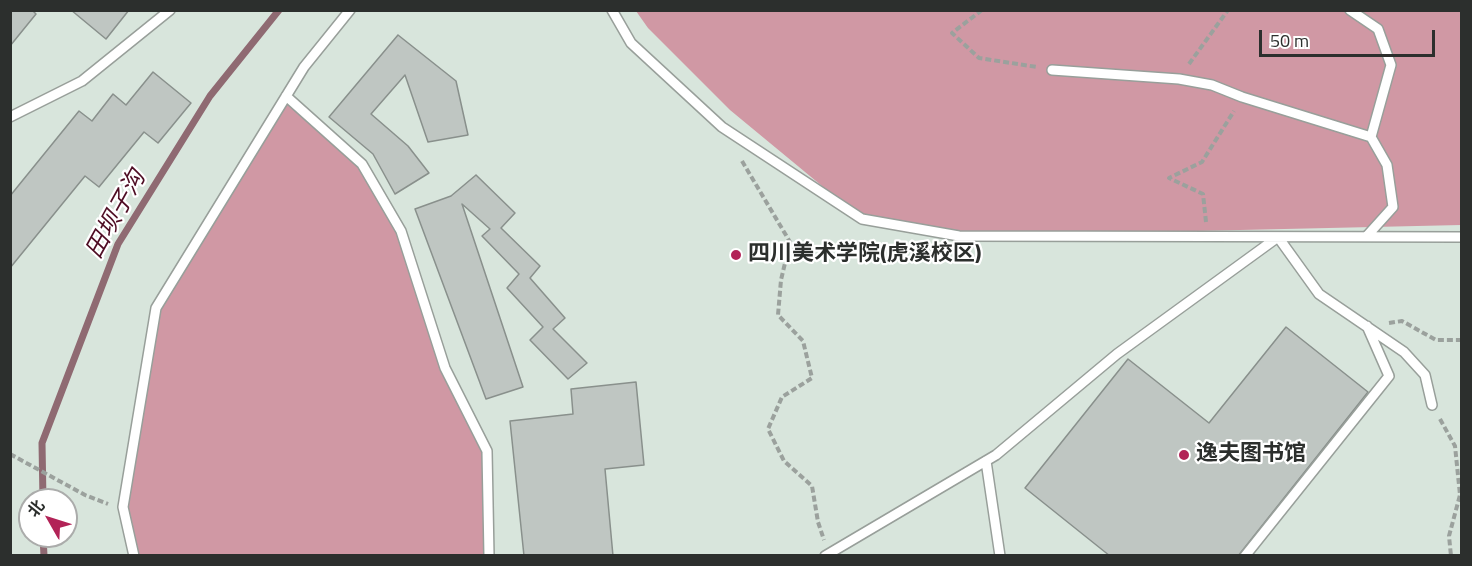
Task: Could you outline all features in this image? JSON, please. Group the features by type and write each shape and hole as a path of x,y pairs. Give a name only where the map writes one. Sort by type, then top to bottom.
{"lane":[{"path":"10,117 82,81 170,10"},
{"path":"134,555 123,507 156,308 304,67 351,10"},
{"path":"612,10 632,43 722,127 862,219 959,236 1461,237"},
{"path":"1350,10 1378,29 1391,65 1371,137"},
{"path":"1052,70 1179,79 1212,85 1242,97 1371,137 1387,165 1393,207 1366,237"},
{"path":"286,96 362,164 401,231 445,368 487,451 489,555"},
{"path":"1278,237 1319,294 1404,351 1425,375 1432,405"},
{"path":"826,554 986,461 1117,354 1278,237"},
{"path":"1245,555 1389,376 1367,326"},
{"path":"986,461 1000,555"}],"path":[{"path":"982,10 952,33 979,58 1052,70"},
{"path":"1179,79 1228,10"},
{"path":"1208,237 1203,194 1168,178 1202,162 1221,136 1242,97"},
{"path":"739,155 790,242 781,280 778,315 803,341 812,378 782,397 768,429 784,461 812,486 826,554"},
{"path":"1367,326 1402,321 1436,340 1461,340"},
{"path":"1432,405 1455,446 1460,495 1449,536 1451,555"},
{"path":"10,454 102,503 123,507"}],"shaded area":[{"name":"四川美术学院(虎溪校区)","path":"10,11 1461,11 1461,555 11,555"},
{"path":"636,11 1461,11 1461,225 975,236 862,219 730,110 648,28"},
{"path":"286,96 362,164 401,231 445,368 487,451 489,555 134,555 123,507 156,308"}],"building":[{"path":"10,10 32,10 36,14 10,46"},
{"path":"71,10 129,10 106,39"},
{"path":"398,35 456,81 468,135 428,142 405,75 371,114 408,146 429,173 395,194 373,154 329,117"},
{"path":"153,72 191,103 158,143 144,132 99,187 85,176 10,268 10,196 79,111 92,121 113,94 126,105"},
{"path":"476,175 515,213 501,228 540,266 530,278 565,318 553,329 587,363 568,379 530,340 543,327 507,288 519,274 482,236 490,229 462,204 523,387 486,399 415,209 451,196"},
{"name":"逸夫图书馆","path":"1286,327 1368,392 1238,556 1110,556 1025,488 1128,359 1209,423"},
{"path":"636,382 644,465 605,469 613,556 524,556 510,421 573,414 571,389"}],"waterway":[{"name":"田坝子沟","path":"43,488 42,443 118,244 210,96 279,10"},
{"name":"田坝子沟","path":"44,548 44,556"}],"place":[{"name":"四川美术学院(虎溪校区)","path":"736,255"},
{"name":"逸夫图书馆","path":"1184,455"}]}
